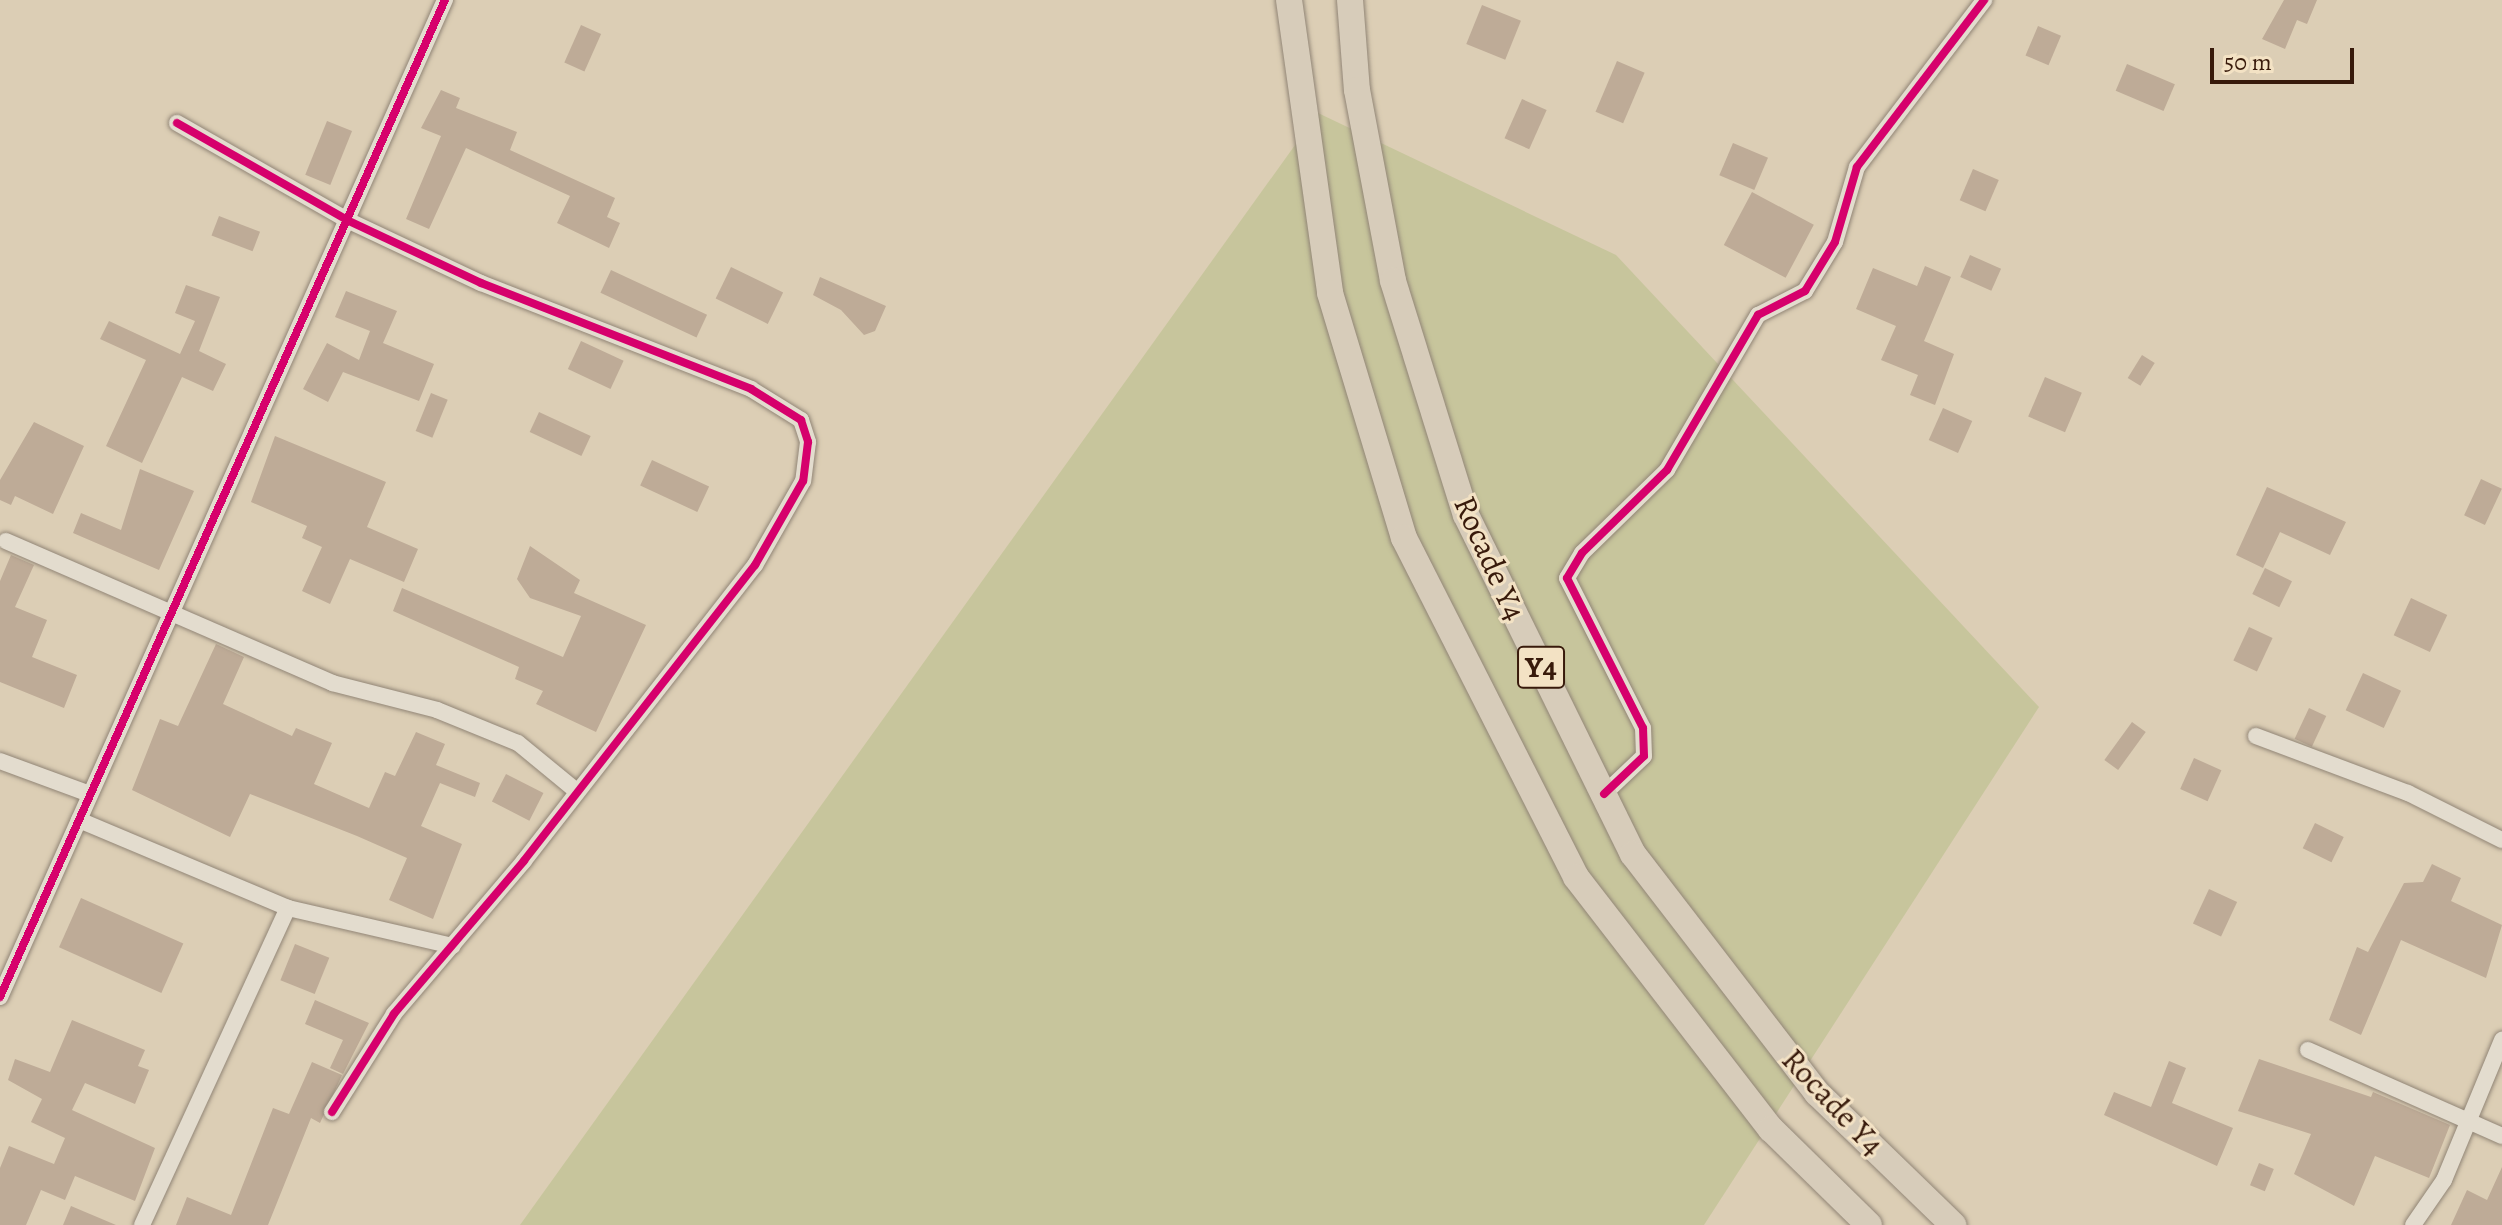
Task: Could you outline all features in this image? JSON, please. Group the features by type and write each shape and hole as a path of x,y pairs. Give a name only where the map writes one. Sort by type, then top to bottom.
{"highway":[{"name":"Rocade Y4","path":"1289,0 1330,293 1404,538 1576,877 1771,1129 1869,1225"},
{"name":"Rocade Y4","path":"1350,0 1357,90 1393,281 1466,515 1633,854 1817,1093 1953,1225"}],"street":[{"path":"0,997 79,820 87,793 172,613 445,0"},
{"path":"1604,794 1644,756 1643,728 1567,578 1582,553 1667,470 1758,315 1805,291 1835,242 1857,167 1984,0"},
{"path":"177,123 347,220 481,283 737,383 801,420 808,442 803,481 755,565 574,789 453,946 394,1014 332,1112"},
{"path":"6,541 332,683 437,710 518,743 574,789"},
{"path":"2256,736 2408,793 2502,840"},
{"path":"0,761 87,793"},
{"path":"79,820 288,908 453,946"},
{"path":"142,1225 288,908"},
{"path":"2413,1225 2444,1180 2502,1040"},
{"path":"2308,1050 2502,1136"}],"shaded area":[{"path":"1318,113 1616,255 2039,707 1704,1225 520,1225"}],"building":[{"path":"2284,0 2317,0 2307,24 2297,20 2285,49 2262,39"},
{"path":"1482,5 1521,21 1505,60 1466,44"},
{"path":"581,25 601,34 584,71 564,62"},
{"path":"2038,26 2061,36 2049,65 2025,55"},
{"path":"1617,61 1645,73 1623,123 1596,112"},
{"path":"2127,64 2175,84 2164,111 2116,91"},
{"path":"441,90 460,98 456,108 517,132 510,150 615,198 607,217 620,223 609,248 557,223 570,196 466,148 429,229 406,219 441,136 421,128"},
{"path":"1522,99 1547,110 1529,149 1505,138"},
{"path":"327,121 352,131 330,185 305,175"},
{"path":"1733,143 1768,158 1754,190 1719,175"},
{"path":"1973,169 1999,180 1985,211 1960,200"},
{"path":"1752,192 1814,225 1786,278 1724,245"},
{"path":"219,216 260,232 253,251 211,236"},
{"path":"1970,255 2001,269 1991,291 1960,277"},
{"path":"1925,266 1951,277 1924,341 1954,354 1935,405 1910,395 1918,375 1881,360 1896,326 1856,309 1873,268 1917,286"},
{"path":"731,267 783,292 768,324 716,298"},
{"path":"611,270 707,315 697,337 600,293"},
{"path":"820,277 886,306 875,331 864,335 841,310 813,295"},
{"path":"186,285 220,297 199,351 226,364 213,391 182,377 142,463 106,446 146,360 100,339 109,321 180,354 195,321 175,313"},
{"path":"346,291 397,311 383,343 434,364 419,401 343,372 328,402 303,389 327,343 359,360 370,331 335,317"},
{"path":"581,341 624,361 610,389 568,369"},
{"path":"2142,355 2155,363 2140,386 2128,378"},
{"path":"2045,377 2082,393 2065,432 2028,417"},
{"path":"431,393 448,400 432,438 416,431"},
{"path":"1943,408 1972,421 1958,453 1929,440"},
{"path":"539,412 591,436 581,456 530,432"},
{"path":"34,422 84,446 53,514 15,496 11,505 0,500 0,480"},
{"path":"275,436 386,482 367,527 418,549 404,582 350,559 330,604 302,591 322,547 302,538 307,526 251,502"},
{"path":"652,460 709,487 697,512 640,485"},
{"path":"140,469 194,491 159,570 73,533 81,513 121,530"},
{"path":"2481,479 2502,489 2485,525 2464,515"},
{"path":"2267,487 2346,522 2330,555 2280,532 2263,568 2236,555"},
{"path":"530,546 580,580 574,593 646,625 596,732 536,704 543,691 515,679 519,667 393,611 402,588 563,657 581,616 530,598 517,579"},
{"path":"11,555 34,565 15,607 47,620 32,657 77,675 64,708 0,682 0,581"},
{"path":"2265,568 2292,581 2279,607 2252,594"},
{"path":"2411,598 2447,615 2430,652 2394,635"},
{"path":"2249,627 2273,638 2257,672 2233,661"},
{"path":"216,644 244,657 223,704 292,736 296,728 332,743 314,784 369,808 385,772 395,776 416,732 445,744 436,765 480,783 475,797 440,783 421,826 462,844 433,919 389,900 407,858 357,836 250,794 230,837 132,790 160,719 178,726"},
{"path":"2363,673 2401,691 2384,728 2346,710"},
{"path":"2309,708 2326,716 2312,747 2295,739"},
{"path":"2132,722 2146,732 2118,770 2104,760"},
{"path":"2194,758 2221,770 2208,801 2180,789"},
{"path":"506,774 543,793 529,821 492,802"},
{"path":"2315,823 2344,837 2331,862 2303,848"},
{"path":"2432,864 2461,878 2451,901 2502,925 2486,978 2401,940 2361,1035 2329,1020 2357,947 2368,952 2404,883 2423,882"},
{"path":"2209,889 2237,902 2221,937 2193,923"},
{"path":"81,898 183,944 161,993 59,947"},
{"path":"295,944 329,958 315,994 280,980"},
{"path":"315,1000 369,1023 343,1074 330,1068 343,1040 305,1024"},
{"path":"72,1020 145,1050 138,1066 149,1070 135,1104 85,1083 72,1110 155,1148 135,1201 75,1176 65,1200 41,1190 26,1225 0,1225 0,1168 9,1146 54,1164 65,1138 31,1122 42,1099 8,1080 15,1059 50,1072"},
{"path":"2259,1059 2371,1097 2373,1092 2450,1125 2429,1178 2375,1156 2354,1206 2294,1174 2311,1134 2238,1111"},
{"path":"2169,1061 2186,1068 2172,1103 2233,1128 2217,1166 2104,1115 2114,1092 2151,1107"},
{"path":"312,1062 342,1075 320,1123 311,1118 268,1225 176,1225 187,1197 231,1215 273,1108 289,1114"},
{"path":"2259,1163 2274,1169 2265,1191 2250,1185"},
{"path":"2502,1167 2502,1225 2451,1225 2467,1190 2487,1200"},
{"path":"71,1206 116,1225 63,1225"}],"cycle path":[{"path":"0,997 445,0"},
{"path":"1604,794 1644,756 1643,728 1567,578 1582,553 1667,470 1758,315 1805,291 1835,242 1857,167 1984,0"},
{"path":"177,123 347,220 481,283 751,389 801,420 808,442 803,481 755,565 524,861 394,1014 332,1112"}]}
